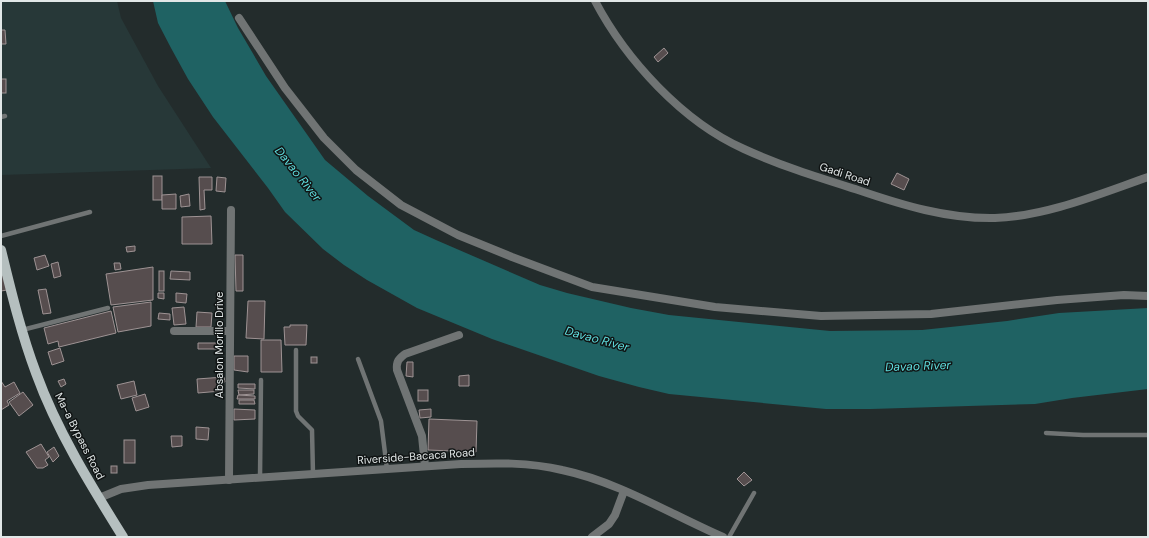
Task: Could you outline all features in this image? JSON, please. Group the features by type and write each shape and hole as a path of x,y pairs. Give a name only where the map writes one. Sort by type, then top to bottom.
{"main road":[{"name":"Ma-a Bypass Road","path":"1,250 22,330 36,373 58,424 122,537"}],"street":[{"name":"Gadi Road","path":"595,1 632,56 655,82 682,108 711,131 743,149 780,164 906,206 966,217 994,218 1012,216 1054,208 1148,177"},
{"path":"239,18 285,88 324,138 356,170 400,205 458,235 592,287 715,307 821,316 931,314 1057,300 1124,295 1148,296"},
{"name":"Absalon Morillo Drive","path":"229,480 231,210"},
{"path":"174,331 230,331"},
{"path":"424,466 422,436 399,376 396,364 405,354 459,335"},
{"name":"Riverside-Bacaca Road","path":"99,498 111,492 134,486 424,466 503,463 536,465 589,477 624,491 709,534 723,537"},
{"path":"592,537 610,524 619,506 624,491"}],"lane":[{"path":"1,236 90,212"},
{"path":"22,330 108,308"},
{"path":"296,350 296,412 313,432 313,474"},
{"path":"358,359 380,421 387,469"},
{"path":"260,478 261,380"},
{"path":"1046,433 1083,435 1148,435"},
{"path":"729,537 754,493"}],"shaded area":[{"path":"1,1 117,1 121,18 158,86 211,168 1,175"}],"water":[{"name":"Davao River","path":"153,1 225,1 238,28 266,76 325,160 368,196 414,230 540,285 631,308 669,315 830,331 922,330 1007,321 1059,313 1148,308 1148,389 1035,404 826,409 669,394 599,376 492,339 417,308 367,280 323,249 285,212 213,117 188,79 158,23"}],"building":[{"path":"1,30 5,30 6,44 1,44"},
{"path":"664,48 668,53 658,62 654,57"},
{"path":"1,79 6,79 6,93 1,93"},
{"path":"897,173 909,179 904,190 891,184"},
{"path":"153,176 162,176 162,200 153,200"},
{"path":"199,177 212,177 212,190 204,190 205,209 200,210"},
{"path":"217,177 226,178 225,192 216,191"},
{"path":"176,194 176,209 162,209 162,195"},
{"path":"189,194 190,206 181,207 180,196"},
{"path":"211,216 212,244 182,244 182,217"},
{"path":"135,246 135,251 127,252 126,247"},
{"path":"45,255 49,266 37,270 34,258"},
{"path":"235,255 243,255 243,291 236,291"},
{"path":"58,262 61,276 54,278 51,264"},
{"path":"114,263 120,263 121,269 115,270"},
{"path":"153,267 153,300 111,305 106,274"},
{"path":"159,271 164,271 164,291 159,291"},
{"path":"171,271 190,272 190,280 170,279"},
{"path":"5,275 7,290 1,291 1,276"},
{"path":"46,289 51,313 43,314 38,290"},
{"path":"158,293 164,293 164,299 158,298"},
{"path":"176,293 187,294 186,303 176,302"},
{"path":"248,301 265,301 264,339 246,338"},
{"path":"151,302 151,326 118,332 113,307"},
{"path":"184,307 186,324 174,325 172,308"},
{"path":"111,311 116,333 59,347 58,341 48,344 44,328"},
{"path":"197,312 212,313 211,327 196,327"},
{"path":"159,313 170,314 170,320 158,319"},
{"path":"290,325 307,325 306,345 285,345 284,327 290,327"},
{"path":"261,340 281,340 282,372 261,372"},
{"path":"198,343 217,343 218,349 198,349"},
{"path":"60,348 64,361 52,365 48,352"},
{"path":"234,356 248,356 248,372 234,370"},
{"path":"311,357 317,357 317,363 311,363"},
{"path":"407,362 413,362 413,377 406,376"},
{"path":"469,375 469,386 459,386 459,376"},
{"path":"224,377 225,382 221,382 221,391 198,393 197,379"},
{"path":"64,379 66,384 61,387 58,381"},
{"path":"1,381 5,387 14,382 20,393 7,401 9,405 1,410"},
{"path":"134,381 137,395 121,399 117,385"},
{"path":"238,384 255,384 255,389 238,388"},
{"path":"238,390 254,390 254,394 239,395"},
{"path":"418,390 428,390 428,401 418,401"},
{"path":"23,392 33,405 19,416 9,402"},
{"path":"145,394 149,407 136,411 132,398"},
{"path":"238,395 255,396 255,399 237,399"},
{"path":"239,400 254,400 255,404 239,404"},
{"path":"234,409 255,410 255,419 234,420"},
{"path":"431,409 431,417 420,418 419,410"},
{"path":"429,419 477,421 476,452 428,450"},
{"path":"196,427 209,428 208,440 196,439"},
{"path":"171,436 182,436 182,446 172,447"},
{"path":"124,440 135,440 135,463 124,463"},
{"path":"41,444 49,457 45,460 48,465 43,468 37,468 26,452"},
{"path":"54,447 59,456 53,462 47,452"},
{"path":"111,466 117,466 117,473 111,473"},
{"path":"744,472 752,480 744,486 737,479"}]}
